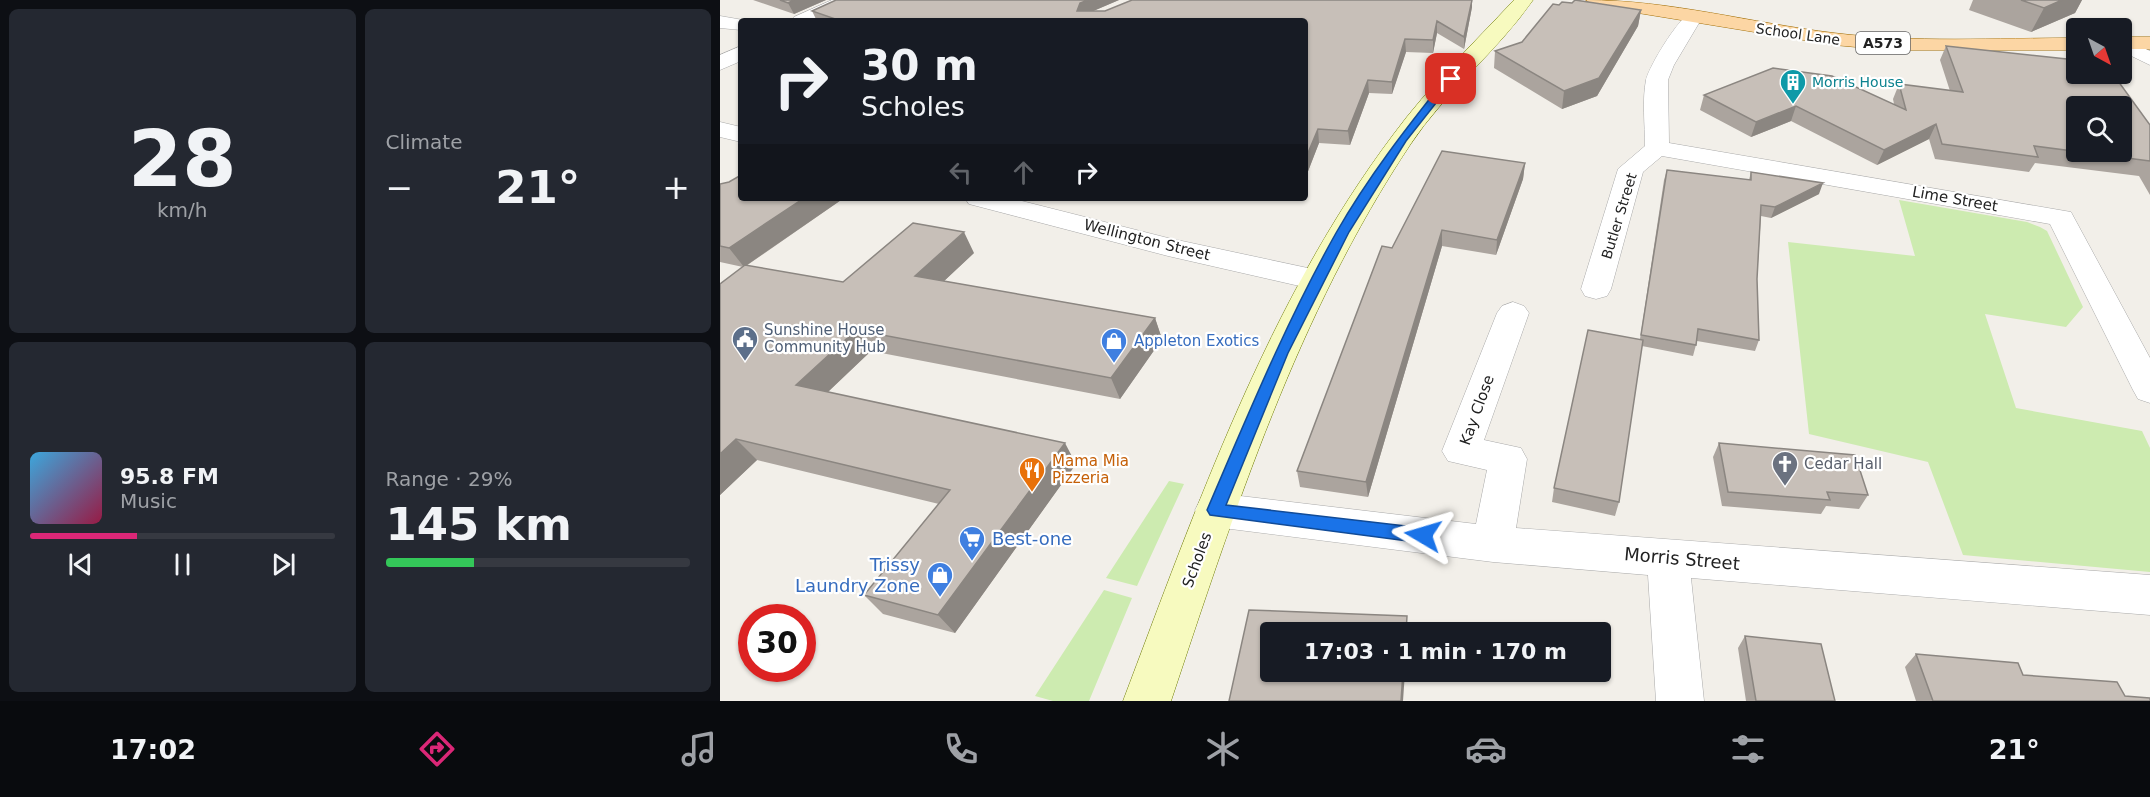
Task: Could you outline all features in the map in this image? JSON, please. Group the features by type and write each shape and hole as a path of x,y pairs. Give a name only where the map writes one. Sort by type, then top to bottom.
{"main road":[{"name":"Scholes","path":"1147,701 1215,510 1281,353 1317,280 1352,216 1402,140 1451,79 1524,0"},
{"name":"School Lane","path":"1595,0 1692,18 1859,42 2066,44"},
{"path":"2132,43 2150,43"}],"street":[{"path":"808,18 847,0"},
{"path":"1657,148 1657,80 1663,65 1692,18"},
{"path":"720,21 738,24"},
{"path":"2132,49 2150,59"},
{"path":"720,64 738,54"},
{"name":"Butler Street","path":"1596,289 1631,169 1657,148"},
{"name":"Lime Street","path":"1657,148 2061,218 2150,390"},
{"name":"Wellington Street","path":"990,201 1168,247 1317,280"},
{"name":"Kay Close","path":"1493,544 1508,459 1461,451 1513,313"},
{"name":"Morris Street","path":"1215,510 1493,544 2150,595"},
{"path":"1668,557 1680,701"}],"green space":[{"path":"1899,200 2027,222 2047,231 2083,307 2066,327 1985,314 2016,408 2142,431 2150,448 2150,572 1963,555 1928,462 1809,434 1788,242 1915,256"},
{"path":"1169,481 1184,484 1137,586 1106,578"},
{"path":"1104,590 1132,598 1089,701 1053,701 1035,696"}],"building":[{"path":"836,0 1088,0 1080,3 1077,11 1105,11 1132,0 1472,0 1464,37 1437,21 1433,40 1405,39 1392,82 1368,80 1348,131 1318,129 1308,153 1308,18 832,18 812,11"},
{"path":"1575,0 1641,10 1599,78 1564,91 1495,51 1522,42 1553,4 1572,3"},
{"path":"2021,0 2062,0 2044,8"},
{"path":"1946,46 2066,59 2066,84 2120,84 2129,96 2066,96 2066,150 2034,146 2038,157 1942,144 1936,124 1884,150 1796,106 1756,122 1704,95 1773,68 1832,76 1906,110 1899,84 1963,92"},
{"path":"2132,100 2150,125 2150,161 2132,159"},
{"path":"1442,151 1525,163 1497,240 1442,230 1366,482 1297,471 1382,246 1392,248"},
{"path":"1667,170 1751,180 1751,172 1823,183 1775,207 1761,205 1757,279 1759,340 1698,329 1696,345 1641,335"},
{"path":"738,177 738,201 800,201 729,248 720,246 720,184"},
{"path":"913,223 964,232 915,276 1155,318 1111,378 856,330 796,385 1065,443 938,615 864,595 950,490 736,439 720,454 720,284 745,265 843,282"},
{"path":"1588,330 1643,340 1619,502 1554,488"},
{"name":"Cedar Hall","path":"1719,443 1855,455 1868,495 1827,492 1830,500 1728,492"},
{"path":"1249,610 1407,616 1407,622 1260,622 1260,682 1402,682 1401,701 1229,701"},
{"path":"1745,636 1821,644 1835,701 1756,701"},
{"path":"1916,654 2018,663 2023,675 2117,682 2125,696 2150,698 2150,701 1933,701"}],"place":[{"name":"Morris House","path":"1793,105"},
{"name":"Sunshine House Community Hub","path":"745,362"},
{"name":"Appleton Exotics","path":"1114,364"},
{"name":"Cedar Hall","path":"1785,487"},
{"name":"Mama Mia Pizzeria","path":"1032,493"},
{"name":"Best-one","path":"972,562"},
{"name":"Trissy Laundry Zone","path":"940,598"}],"route":[{"path":"1423,535 1215,510 1281,353 1343,232 1402,140 1451,79"}]}
